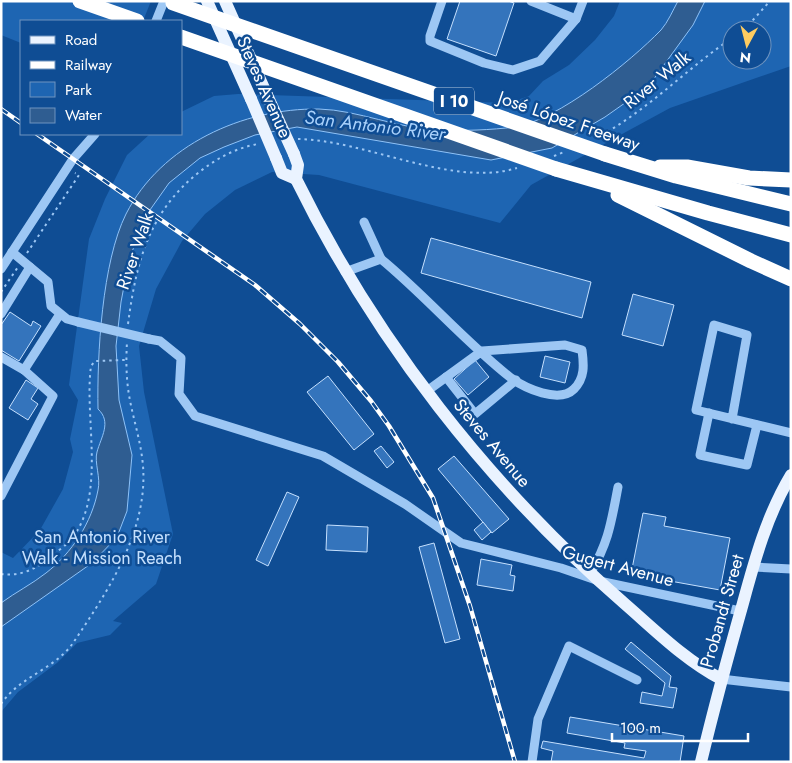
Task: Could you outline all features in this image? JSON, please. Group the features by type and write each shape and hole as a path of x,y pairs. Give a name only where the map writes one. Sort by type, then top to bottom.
{"highway":[{"path":"80,1 134,20"},
{"name":"José López Freeway","path":"169,1 605,154 646,167 791,204"},
{"name":"I 10","path":"182,37 554,163 578,176 791,234"},
{"path":"646,167 687,166 749,178 791,180"},
{"path":"578,176 791,279"}],"main road":[{"name":"Steves Avenue","path":"207,1 282,173 296,179"},
{"name":"Steves Avenue","path":"225,1 294,154 298,165 296,179 345,272 427,391 490,470 555,540 692,662 721,679"},
{"name":"Probandt Street","path":"701,762 721,679 753,567 774,505 791,475"}],"street":[{"path":"156,20 164,1"},
{"path":"442,1 430,41 484,63 512,70 540,61 576,19 583,1"},
{"path":"531,1 576,19"},
{"path":"1,269 73,159 94,135"},
{"path":"364,222 381,259 482,351 516,380 533,390 562,396 573,390 583,377 582,350 565,345 482,351 427,391"},
{"path":"12,252 48,282 51,306 60,314 24,370"},
{"path":"345,272 381,259"},
{"path":"1,314 30,267"},
{"name":"Gugert Avenue","path":"60,314 67,319 78,322 160,341 181,358 179,394 194,416 323,456 405,504 461,543 740,611"},
{"path":"732,419 747,335 714,325 696,410 732,419 791,433"},
{"path":"1,357 24,370 53,396 1,496"},
{"path":"446,378 475,414 516,380"},
{"path":"709,413 700,455 747,465 757,425"},
{"path":"595,577 609,534 618,487"},
{"path":"753,567 791,570"},
{"path":"532,762 538,719 569,646 637,680"},
{"path":"721,679 791,688"}],"path":[{"path":"753,20 770,1"},
{"name":"River Walk","path":"593,139 628,120 704,57 722,45"},
{"path":"290,140 313,139 467,172 495,172 518,167"},
{"name":"River Walk","path":"128,327 137,273 153,225 162,209 176,192 211,163 237,150 265,143"},
{"path":"554,163 569,151"},
{"path":"26,255 79,176 74,172"},
{"path":"1,292 21,263"},
{"path":"1,704 18,686 49,666 72,644 122,563 130,545 142,494 143,466 129,395 126,360 127,336"},
{"path":"1,574 13,576 30,570 72,538 79,526 89,494 91,366 95,361 126,360"}],"green space":[{"path":"1,1 151,1 143,20 20,20 20,43 1,35"},
{"name":"San Antonio River Walk - Mission Reach","path":"620,1 791,1 791,66 670,108 531,185 500,223 319,175 272,172 235,190 205,214 182,241 156,289 139,346 144,392 173,534 156,584 113,621 122,623 110,635 77,643 57,663 18,692 1,712 1,552 13,558 40,530 63,489 73,452 70,439 78,400 69,385 89,239 105,199 127,155 149,135 182,135 182,112 214,96 238,94 508,103 529,96 543,81 569,65 595,40 614,16"}],"water":[{"name":"San Antonio River","path":"678,1 705,1 693,25 653,80 605,117 552,148 491,160 297,127 255,135 224,147 200,158 169,183 145,217 129,260 121,302 116,346 119,400 132,455 127,511 117,537 92,563 1,627 1,603 41,577 55,565 80,536 91,514 99,485 96,456 105,424 102,414 98,409 98,387 100,336 111,257 126,214 141,190 160,168 182,150 207,135 262,115 290,110 334,110 424,129 439,130 496,129 515,127 532,122 572,102 613,73 661,30"}],"building":[{"path":"460,1 508,1 514,3 496,56 447,39"},
{"path":"431,238 591,282 582,318 421,273"},
{"path":"633,294 674,305 663,346 622,335"},
{"path":"10,312 31,326 33,321 41,326 19,361 1,350 1,325"},
{"path":"545,356 570,362 565,383 540,377"},
{"path":"475,360 489,377 468,395 454,379"},
{"path":"328,376 374,434 354,450 307,392"},
{"path":"26,380 38,388 31,399 38,404 28,420 9,408"},
{"path":"381,446 394,462 387,468 374,451"},
{"path":"454,456 509,519 492,533 438,469"},
{"path":"287,492 299,497 268,566 256,560"},
{"path":"643,513 666,517 664,526 730,538 720,590 631,574"},
{"path":"483,522 491,532 482,540 474,530"},
{"path":"327,525 368,527 367,552 326,550"},
{"path":"434,543 460,639 445,643 419,547"},
{"path":"481,559 512,565 510,575 515,576 513,591 477,585"},
{"path":"631,642 671,676 669,687 677,688 673,708 640,703 642,692 662,696 665,683 625,649"},
{"path":"570,717 684,736 680,762 551,762 553,751 541,748 543,741 644,758 646,751 624,748 625,743 567,733"}],"railway":[{"path":"1,109 20,122"},
{"path":"38,135 255,285 300,324 338,362 371,401 389,426 433,498 470,606 515,762"}]}
